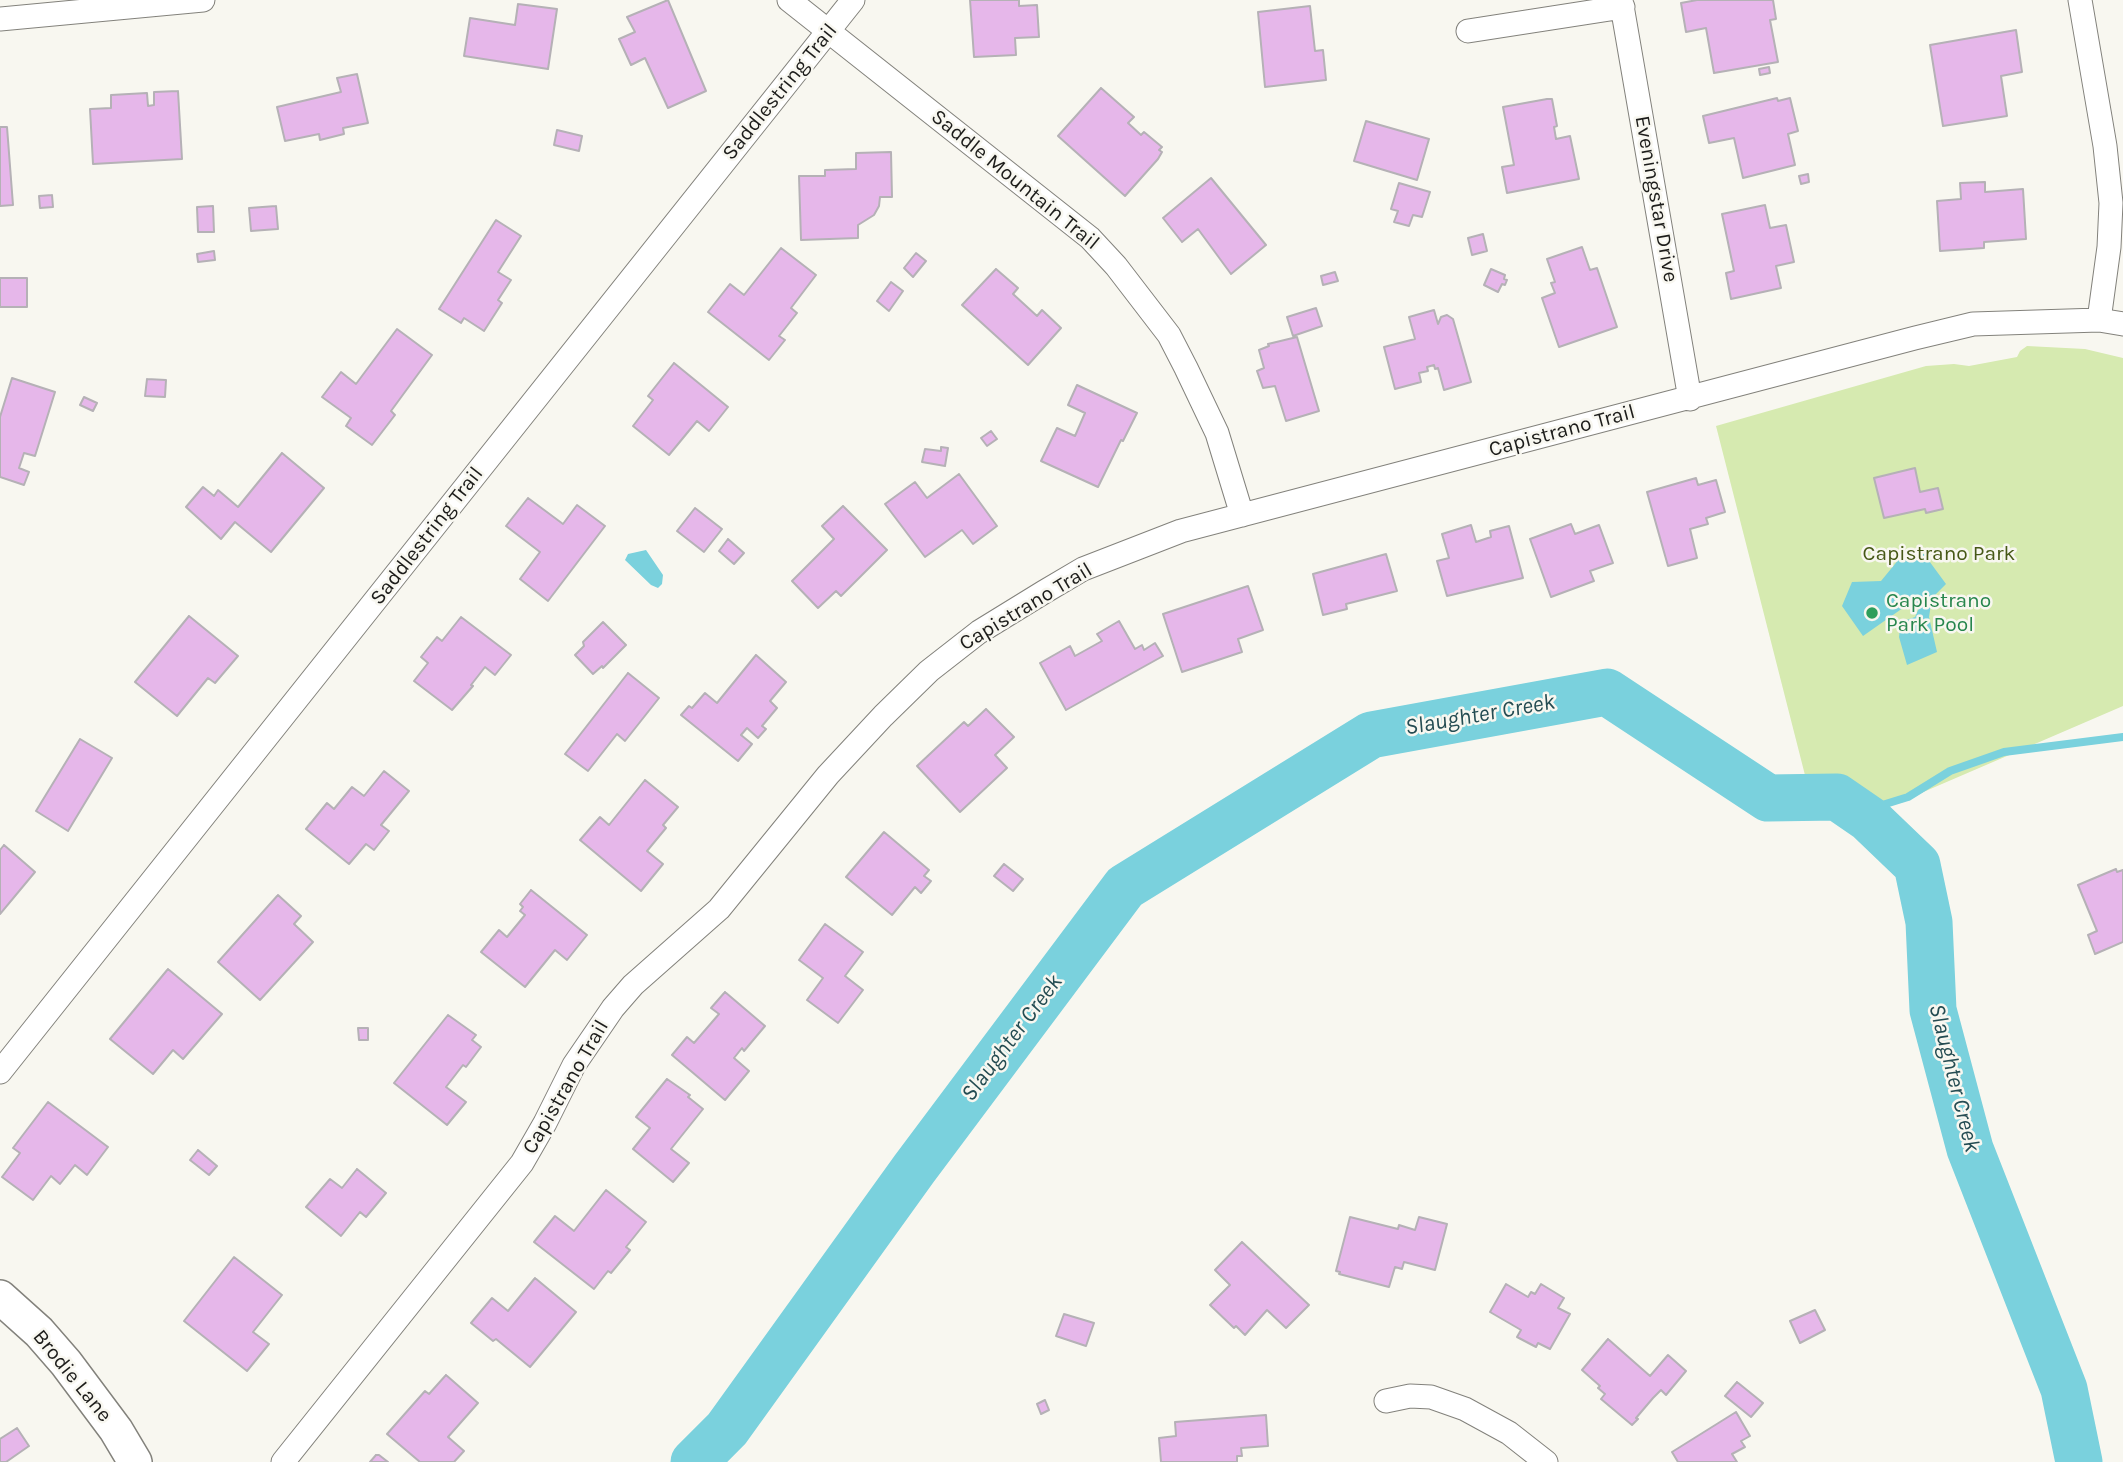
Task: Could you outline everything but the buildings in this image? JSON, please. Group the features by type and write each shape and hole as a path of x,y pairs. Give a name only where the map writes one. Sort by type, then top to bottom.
{"main road":[{"name":"Brodie Lane","path":"0,1297 39,1332 66,1363 116,1430 135,1462"}],"street":[{"path":"0,19 203,0"},
{"name":"Saddle Mountain Trail","path":"789,0 1090,238 1116,266 1162,325 1186,369 1217,433 1242,515"},
{"name":"Saddlestring Trail","path":"0,1072 853,0"},
{"path":"2080,0 2105,146 2110,203 2109,247 2099,320"},
{"path":"1468,31 1622,4"},
{"name":"Eveningstar Drive","path":"1622,4 1690,399"},
{"name":"Capistrano Trail","path":"283,1462 522,1163 574,1065 613,1008 633,985 719,909 828,775 883,716 929,670 979,632 1083,569 1181,531 1690,399 1841,356 1973,324 2099,320 2123,324"},
{"path":"1386,1402 1410,1396 1431,1397 1465,1409 1509,1433 1546,1462"}],"green space":[{"name":"Capistrano Park","path":"2027,346 2085,349 2123,358 2123,706 1870,815 1807,783 1716,426 1926,366 1969,366 2017,357"}],"water":[{"path":"646,550 663,575 662,584 658,588 651,585 625,560 628,554"},
{"name":"Capistrano Park Pool","path":"1904,553 1924,554 1946,584 1932,598 1929,617 1937,652 1907,665 1899,637 1901,622 1915,617 1919,608 1910,603 1863,636 1842,606 1852,582 1881,581"}],"waterway":[{"name":"Slaughter Creek","path":"694,1462 727,1429 914,1169 1125,887 1371,735 1607,692 1768,798 1837,797 1869,819 1917,865 1929,922 1933,1010 1970,1149 2064,1389 2079,1462"},
{"path":"1852,808 1879,806 1908,797 1950,771 2004,752 2123,737"}],"place":[{"name":"Capistrano Park Pool","path":"1872,613"}]}
